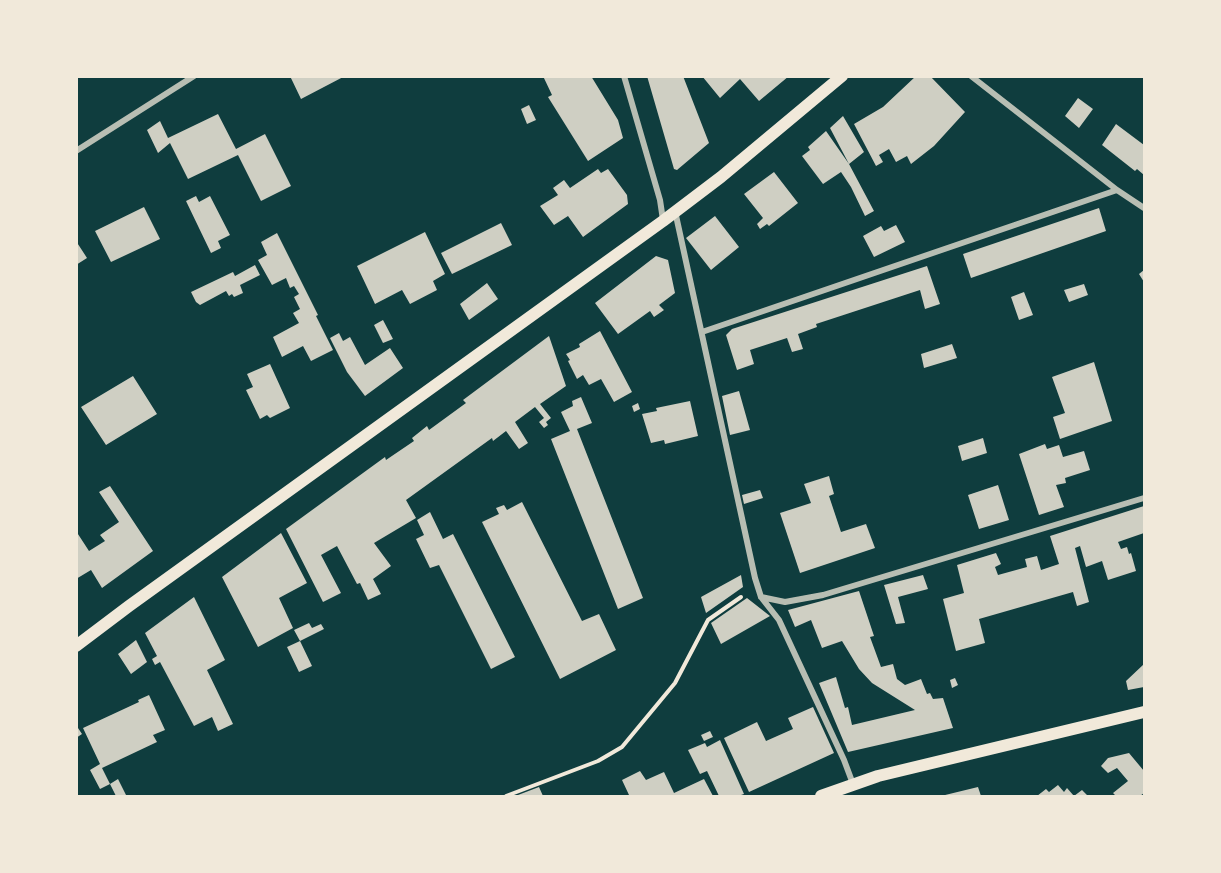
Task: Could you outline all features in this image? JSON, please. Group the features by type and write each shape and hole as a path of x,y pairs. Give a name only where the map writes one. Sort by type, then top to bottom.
{"main road":[{"path":"76,646 663,221 721,177 842,76"},
{"path":"821,796 878,776 1144,711"}],"street":[{"path":"76,151 194,76"},
{"path":"624,76 660,200 663,221"},
{"path":"971,76 1117,190 1144,208"},
{"path":"702,333 1117,190"},
{"path":"675,211 755,578 761,597 779,620 853,784"},
{"path":"761,597 785,602 823,595 1144,498"}],"path":[{"path":"506,796 598,761 622,747 675,683 708,620 747,592 761,597"}],"building":[{"path":"290,76 345,76 301,99"},
{"path":"543,76 591,76 618,120 623,138 588,161 548,97 552,95"},
{"path":"647,76 683,76 709,143 677,170 674,169"},
{"path":"702,76 789,76 759,101 740,79 720,98"},
{"path":"916,76 930,76 965,112 934,146 911,164 907,156 896,162 889,149 879,155 883,162 876,166 854,124 883,107"},
{"path":"1078,98 1093,109 1079,128 1065,116"},
{"path":"529,105 536,120 527,124 521,109"},
{"path":"218,114 236,149 265,134 291,186 261,201 238,155 188,179 170,143 158,153 147,130 160,121 168,138"},
{"path":"843,116 864,152 849,164 830,128"},
{"path":"1116,124 1144,145 1144,175 1137,169 1135,171 1102,145"},
{"path":"826,131 849,164 874,211 865,216 841,172 823,184 802,156 810,150 808,147"},
{"path":"598,169 601,173 608,169 627,195 628,204 583,237 568,216 554,225 540,206 558,195 553,188 564,180 570,188"},
{"path":"774,172 798,203 769,226 767,224 760,229 757,224 763,218 744,194"},
{"path":"196,196 199,202 210,196 230,235 218,241 221,248 211,253 186,201"},
{"path":"144,207 160,239 111,262 95,231"},
{"path":"1099,208 1106,231 971,278 963,254"},
{"path":"715,216 739,247 711,270 686,238"},
{"path":"501,223 512,245 452,274 441,253"},
{"path":"896,225 905,242 874,257 863,236 881,226 884,231"},
{"path":"425,232 445,274 433,281 437,290 410,304 402,290 375,304 357,266"},
{"path":"277,233 333,350 311,361 303,346 282,357 273,337 299,323 293,313 300,309 294,297 299,294 294,286 290,288 286,278 272,285 258,260 267,255 261,242"},
{"path":"76,241 87,258 76,265"},
{"path":"656,256 668,260 675,293 659,305 664,310 654,317 650,311 618,334 595,303"},
{"path":"255,265 260,275 240,285 243,293 234,297 232,294 229,296 226,291 200,305 196,302 191,292 233,272 235,276"},
{"path":"927,266 940,304 925,309 920,290 816,324 817,327 798,334 803,349 792,352 787,338 750,350 754,364 737,370 726,335 732,329"},
{"path":"1144,270 1144,282 1139,274"},
{"path":"487,283 498,299 469,320 460,304"},
{"path":"1084,284 1088,295 1069,302 1064,290"},
{"path":"1024,292 1033,315 1019,320 1011,297"},
{"path":"383,320 393,339 383,343 374,325"},
{"path":"600,331 632,392 614,402 601,379 589,385 583,375 577,379 566,354 580,347 579,344"},
{"path":"339,333 343,341 350,337 365,365 390,348 403,368 365,396 347,372 330,338"},
{"path":"549,336 566,386 540,404 551,418 546,422 548,425 544,428 539,422 544,418 535,407 515,422 528,443 519,449 506,431 493,441 492,438 406,500 416,518 374,543 391,566 373,579 381,594 368,600 337,546 321,555 341,593 323,602 286,529 385,457 386,460 414,441 412,438 427,426 429,430 466,403 463,400"},
{"path":"952,344 957,358 924,368 921,354"},
{"path":"1094,362 1112,421 1060,439 1053,417 1065,413 1052,377"},
{"path":"270,364 290,408 270,418 267,415 260,419 246,390 253,387 247,374"},
{"path":"133,376 157,414 106,445 81,407"},
{"path":"739,391 750,430 730,435 722,396"},
{"path":"581,397 592,423 577,429 643,598 618,609 551,439 570,431 561,412 573,406 572,401"},
{"path":"690,401 698,436 665,444 664,440 651,443 642,414 657,411 656,408"},
{"path":"638,403 640,409 634,412 632,406"},
{"path":"983,438 987,453 962,461 958,446"},
{"path":"1045,444 1047,449 1059,445 1063,457 1084,451 1090,470 1065,478 1066,483 1056,485 1064,507 1039,515 1019,454"},
{"path":"829,476 834,494 829,496 841,532 866,524 875,548 800,573 780,513 811,503 804,484"},
{"path":"998,485 1009,520 979,529 968,495"},
{"path":"110,486 153,551 102,588 91,570 76,579 76,531 89,551 105,541 100,535 119,522 99,492"},
{"path":"760,490 763,498 744,504 742,495"},
{"path":"522,502 582,621 599,614 616,650 560,679 482,522 499,514 496,508 504,505 507,510"},
{"path":"1144,506 1144,533 1118,542 1121,549 1127,547 1129,554 1131,553 1136,571 1108,580 1102,561 1086,567 1080,546 1075,548 1089,602 1077,606 1073,592 979,619 985,643 956,651 943,599 964,593 957,565 996,553 1001,564 995,567 998,575 1027,567 1025,559 1037,556 1041,570 1059,564 1050,536"},
{"path":"430,512 443,539 453,534 515,657 491,669 439,565 430,568 416,539 424,535 417,520"},
{"path":"281,533 307,583 279,598 293,628 258,647 222,577"},
{"path":"741,575 743,587 706,613 701,597"},
{"path":"923,575 928,589 898,597 905,623 896,624 884,585"},
{"path":"859,591 874,636 870,637 881,667 893,664 897,679 905,685 921,679 927,694 930,693 933,699 943,698 953,728 848,752 819,683 836,677 845,708 848,707 852,725 915,710 872,683 859,669 842,641 822,648 811,620 795,627 788,610"},
{"path":"194,597 225,660 207,670 233,724 218,731 212,717 194,726 160,662 155,665 152,659 157,656 145,633"},
{"path":"747,598 770,616 721,644 711,623"},
{"path":"309,623 312,628 321,624 324,629 300,641 294,630"},
{"path":"136,640 147,662 131,674 118,654"},
{"path":"300,641 312,666 299,672 287,647"},
{"path":"1144,664 1144,687 1128,690 1126,681"},
{"path":"955,678 958,685 952,688 950,680"},
{"path":"149,695 165,730 153,735 157,742 102,768 110,784 100,789 90,770 100,764 83,728"},
{"path":"813,707 834,753 749,792 724,738 757,722 766,741 793,729 788,718"},
{"path":"76,725 82,734 76,738"},
{"path":"710,731 713,737 704,741 701,735"},
{"path":"720,740 744,794 719,796 707,771 700,774 688,750 705,743 707,747"},
{"path":"1129,753 1144,771 1144,793 1140,796 1116,796 1113,793 1128,781 1117,768 1108,773 1101,766 1108,758"},
{"path":"640,771 646,780 664,772 674,793 704,779 713,796 625,796 629,795 622,780"},
{"path":"118,779 126,795 116,796 110,784"},
{"path":"1058,785 1064,792 1067,788 1074,796 1037,796 1046,789 1049,792"},
{"path":"539,787 543,796 518,795"},
{"path":"978,787 981,796 941,796"},
{"path":"1082,790 1088,796 1074,796"}]}
